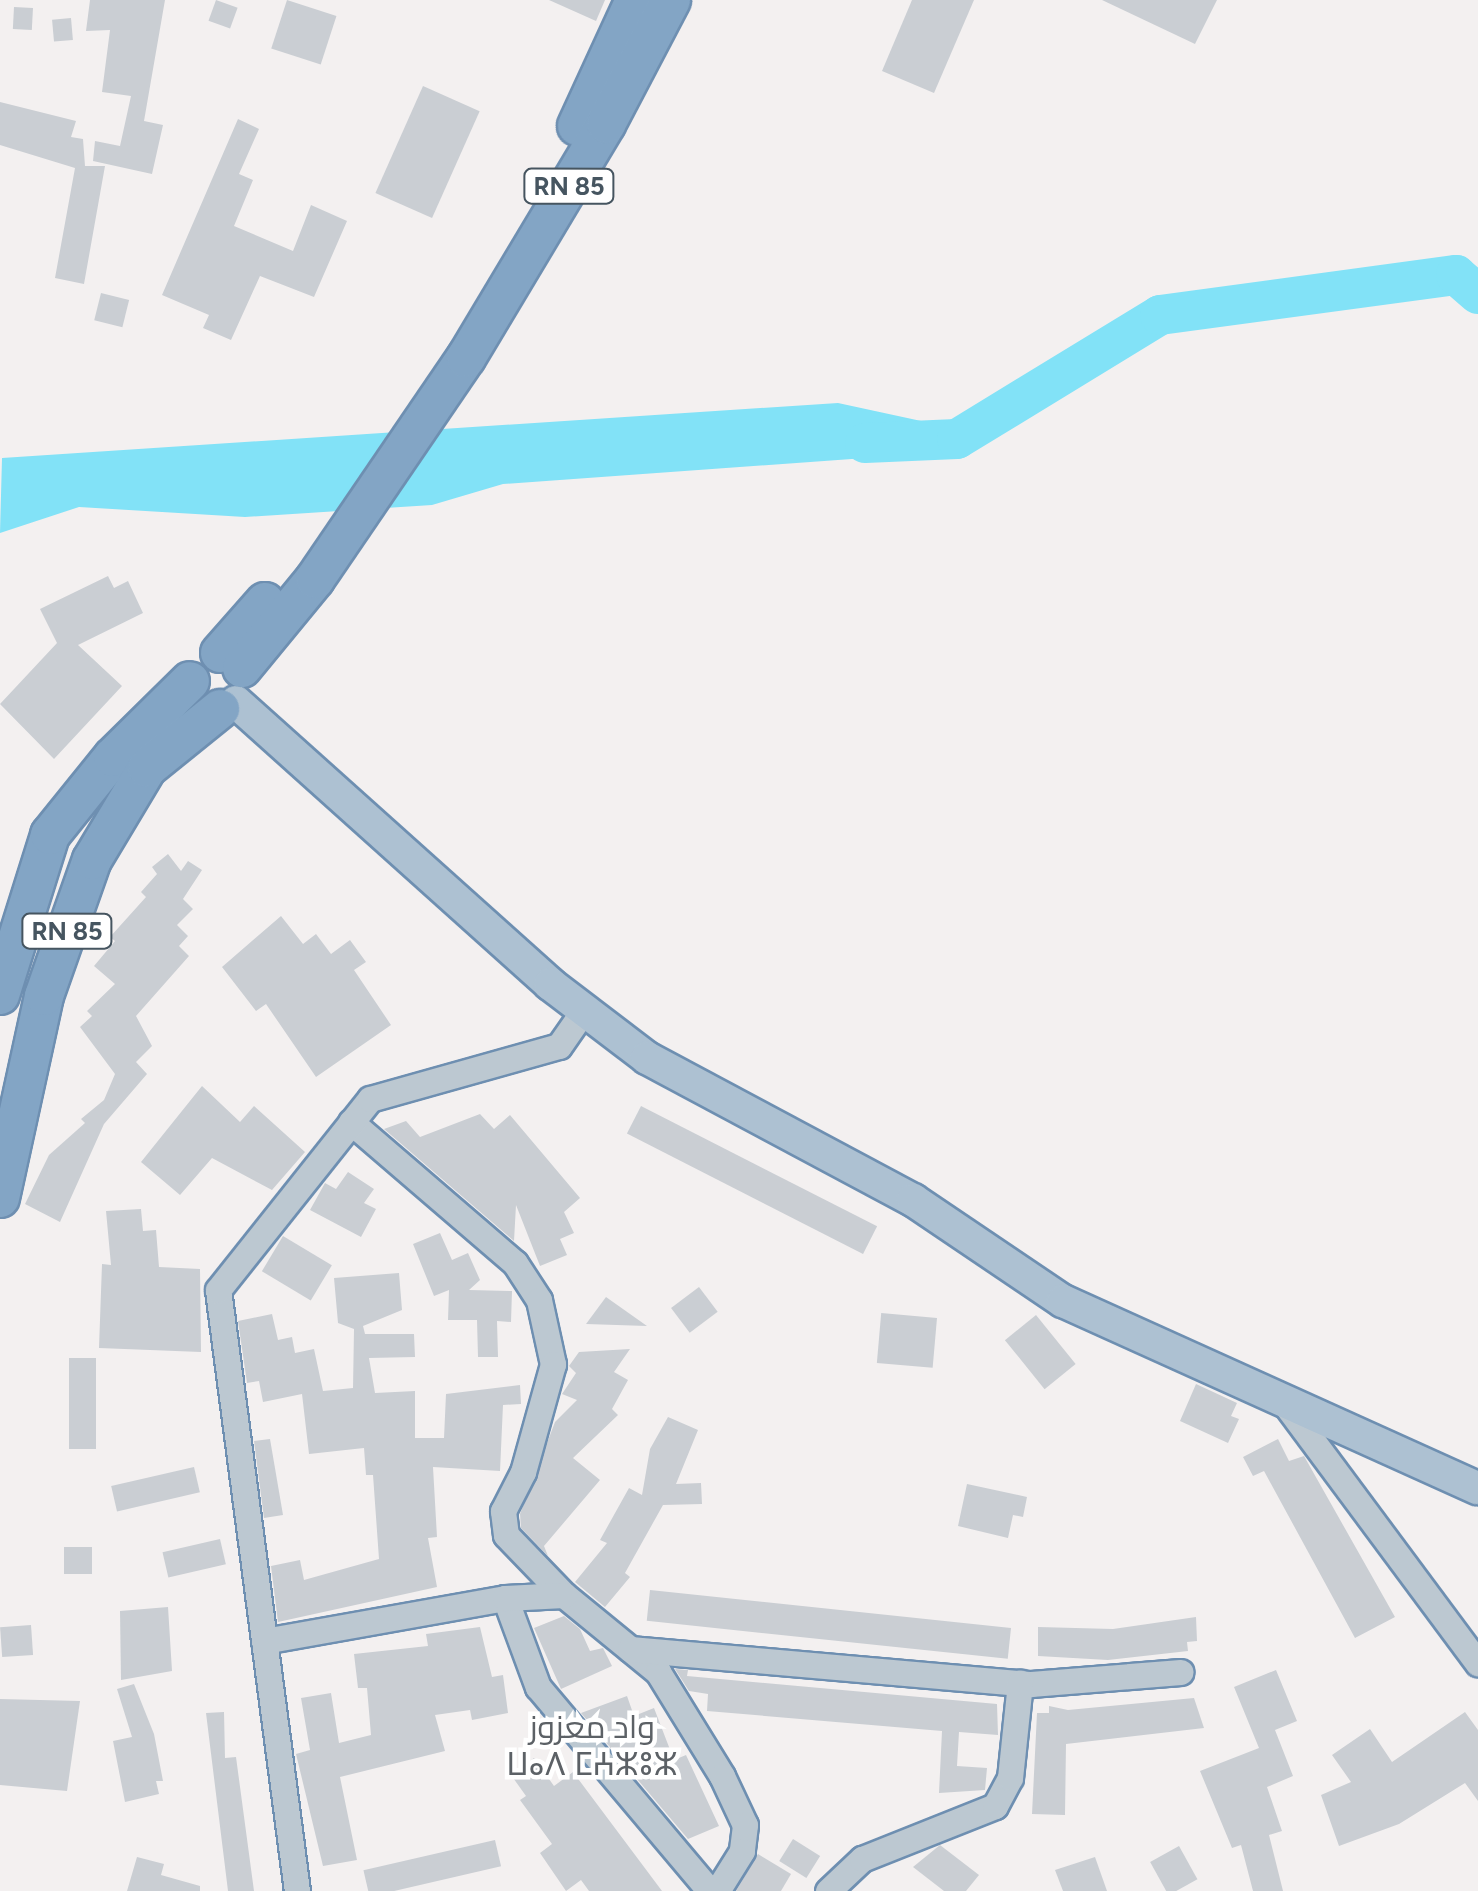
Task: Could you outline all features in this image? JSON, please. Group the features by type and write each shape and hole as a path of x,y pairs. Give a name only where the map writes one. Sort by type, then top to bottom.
{"highway":[{"name":"RN 85","path":"450,361 584,114 636,0"},
{"name":"RN 85","path":"0,1198 44,996 92,860 147,768 230,683 450,361 606,124 671,0"},
{"name":"RN 85","path":"0,995 50,835 112,757 190,681 202,658 230,683"}],"main road":[{"path":"230,683 584,1010 647,1058 913,1200 1064,1302 1478,1488"}],"street":[{"path":"297,1891 218,1290 370,1099 559,1046 584,1010"},
{"path":"352,1122 515,1262 539,1300 553,1364 523,1472 503,1512 506,1535 564,1595 658,1672 744,1825 742,1851 714,1891 538,1688 505,1598"},
{"path":"1286,1405 1478,1664"},
{"path":"264,1641 505,1598 564,1595"},
{"path":"630,1649 1020,1683 1181,1672"},
{"path":"828,1891 862,1859 995,1806 1010,1778 1020,1683"}],"water":[{"path":"838,403 935,424 907,455 503,484 432,505 245,517 79,507 0,533 2,458"}],"building":[{"path":"90,0 165,0 144,121 163,125 152,174 93,161 95,141 120,146 131,96 102,92 110,30 86,31"},
{"path":"216,0 238,8 230,29 208,21"},
{"path":"287,0 336,16 321,65 271,49"},
{"path":"549,0 605,0 596,21"},
{"path":"912,0 974,0 934,93 882,71"},
{"path":"1102,0 1217,0 1195,44"},
{"path":"14,7 33,8 32,30 13,29"},
{"path":"71,18 73,40 54,42 52,20"},
{"path":"423,86 480,111 432,218 375,193"},
{"path":"0,102 76,121 71,137 83,139 85,166 105,166 84,284 55,278 75,168 0,145"},
{"path":"238,119 259,129 239,174 253,180 234,226 293,251 311,205 347,221 314,297 260,276 231,340 203,328 209,315 162,295"},
{"path":"101,293 129,300 122,327 94,320"},
{"path":"108,576 114,588 128,581 143,613 78,645 122,686 54,759 0,704 57,643 40,609"},
{"path":"168,854 181,871 188,861 202,870 183,899 193,909 177,925 188,936 179,946 189,956 136,1016 152,1046 136,1062 147,1074 104,1124 60,1222 25,1204 49,1155 104,1100 115,1074 80,1027 92,1016 87,1011 115,984 94,966 115,941 110,937 146,897 141,892 157,874 152,867"},
{"path":"281,916 303,944 316,934 331,954 350,940 366,962 354,970 391,1025 316,1077 266,1004 256,1011 222,967"},
{"path":"202,1086 240,1122 254,1106 305,1152 272,1190 212,1158 180,1195 141,1162"},
{"path":"641,1106 877,1226 863,1254 627,1134"},
{"path":"480,1114 494,1129 510,1115 580,1198 564,1212 574,1233 560,1239 567,1255 540,1266 516,1205 514,1241 384,1129 406,1121 420,1137"},
{"path":"348,1172 374,1189 364,1203 376,1209 361,1237 310,1210 325,1183 336,1189"},
{"path":"141,1209 143,1231 156,1230 159,1267 200,1269 201,1352 99,1348 102,1264 111,1265 106,1211"},
{"path":"440,1233 452,1260 468,1253 480,1280 469,1290 512,1291 511,1322 497,1321 498,1357 478,1357 477,1320 448,1320 449,1290 434,1296 413,1244"},
{"path":"283,1236 332,1265 311,1301 262,1271"},
{"path":"399,1273 402,1310 363,1326 365,1334 414,1334 415,1357 369,1358 375,1393 415,1391 415,1438 444,1438 446,1394 520,1385 521,1404 503,1405 500,1471 433,1467 437,1537 428,1538 437,1587 278,1622 271,1566 300,1560 304,1580 379,1559 373,1475 366,1475 364,1448 309,1454 302,1394 263,1402 259,1381 247,1383 238,1321 272,1314 278,1340 292,1337 295,1353 314,1349 323,1391 353,1388 354,1329 338,1323 334,1278"},
{"path":"699,1287 718,1312 690,1333 671,1308"},
{"path":"606,1297 647,1326 586,1324"},
{"path":"881,1313 937,1318 933,1368 877,1363"},
{"path":"1036,1315 1076,1364 1045,1389 1005,1340"},
{"path":"630,1349 614,1372 628,1380 612,1409 618,1415 573,1458 600,1480 544,1546 548,1556 521,1528 520,1514 555,1422 577,1400 562,1394 576,1373 569,1366 579,1352"},
{"path":"69,1358 96,1358 96,1449 69,1449"},
{"path":"1196,1384 1237,1403 1231,1416 1239,1419 1228,1443 1180,1421"},
{"path":"668,1417 698,1430 676,1484 701,1483 702,1504 663,1505 625,1573 630,1577 605,1607 575,1582 607,1543 600,1540 629,1488 642,1495 650,1449"},
{"path":"270,1439 283,1515 264,1518 254,1441"},
{"path":"1278,1439 1289,1461 1304,1456 1395,1617 1355,1638 1264,1471 1253,1476 1243,1457"},
{"path":"194,1467 200,1492 117,1511 111,1486"},
{"path":"967,1484 1027,1497 1023,1517 1013,1515 1008,1538 958,1526"},
{"path":"220,1539 226,1564 168,1578 163,1552"},
{"path":"64,1547 92,1547 92,1574 64,1574"},
{"path":"650,1590 1011,1628 1008,1659 647,1621"},
{"path":"168,1607 172,1671 121,1680 120,1611"},
{"path":"564,1616 580,1629 590,1651 603,1648 612,1666 561,1689 534,1628"},
{"path":"1196,1617 1197,1641 1187,1642 1188,1651 1108,1660 1038,1656 1038,1627 1113,1629"},
{"path":"31,1625 33,1655 2,1657 0,1627"},
{"path":"480,1627 492,1677 503,1675 508,1713 472,1720 470,1710 435,1715 445,1751 340,1777 357,1860 323,1866 296,1754 310,1750 301,1698 331,1693 339,1743 371,1735 367,1688 358,1688 354,1654 428,1646 426,1634"},
{"path":"675,1669 688,1670 687,1676 997,1704 998,1735 959,1732 957,1766 987,1768 985,1790 939,1793 942,1731 707,1711 708,1694 689,1691"},
{"path":"1276,1670 1297,1721 1275,1730 1293,1776 1267,1787 1282,1831 1269,1835 1283,1891 1253,1891 1241,1845 1232,1848 1200,1771 1259,1748 1234,1687"},
{"path":"134,1684 154,1734 163,1781 156,1781 159,1794 125,1802 113,1741 132,1737 117,1689"},
{"path":"627,1696 634,1716 654,1708 674,1760 686,1755 719,1826 688,1839 581,1713"},
{"path":"1194,1698 1204,1728 1066,1744 1065,1815 1032,1814 1037,1713 1049,1713 1049,1706 1068,1710"},
{"path":"0,1699 80,1701 67,1791 0,1785"},
{"path":"224,1712 225,1758 236,1757 254,1891 228,1891 206,1713"},
{"path":"1465,1712 1478,1730 1478,1801 1465,1783 1399,1824 1339,1846 1321,1795 1351,1782 1332,1755 1370,1729 1392,1762"},
{"path":"534,1758 554,1786 573,1772 662,1891 589,1891 581,1880 566,1891 540,1853 552,1844 520,1800 526,1796 511,1775"},
{"path":"793,1839 820,1856 806,1878 779,1861"},
{"path":"495,1840 501,1866 394,1891 368,1891 363,1870"},
{"path":"940,1845 979,1875 966,1891 944,1891 913,1867"},
{"path":"1179,1846 1197,1879 1176,1891 1166,1891 1150,1862"},
{"path":"758,1854 791,1874 781,1891 736,1891"},
{"path":"137,1857 164,1864 161,1875 200,1886 200,1891 127,1891"},
{"path":"1095,1857 1107,1891 1063,1891 1055,1870"}],"waterway":[{"path":"865,443 957,439 1160,315 1456,275 1478,294"}],"district":[{"name":"واد معزوز ⵡⴰⴷ ⵎⵄⵣⵓⵣ","path":"592,1746"}]}
